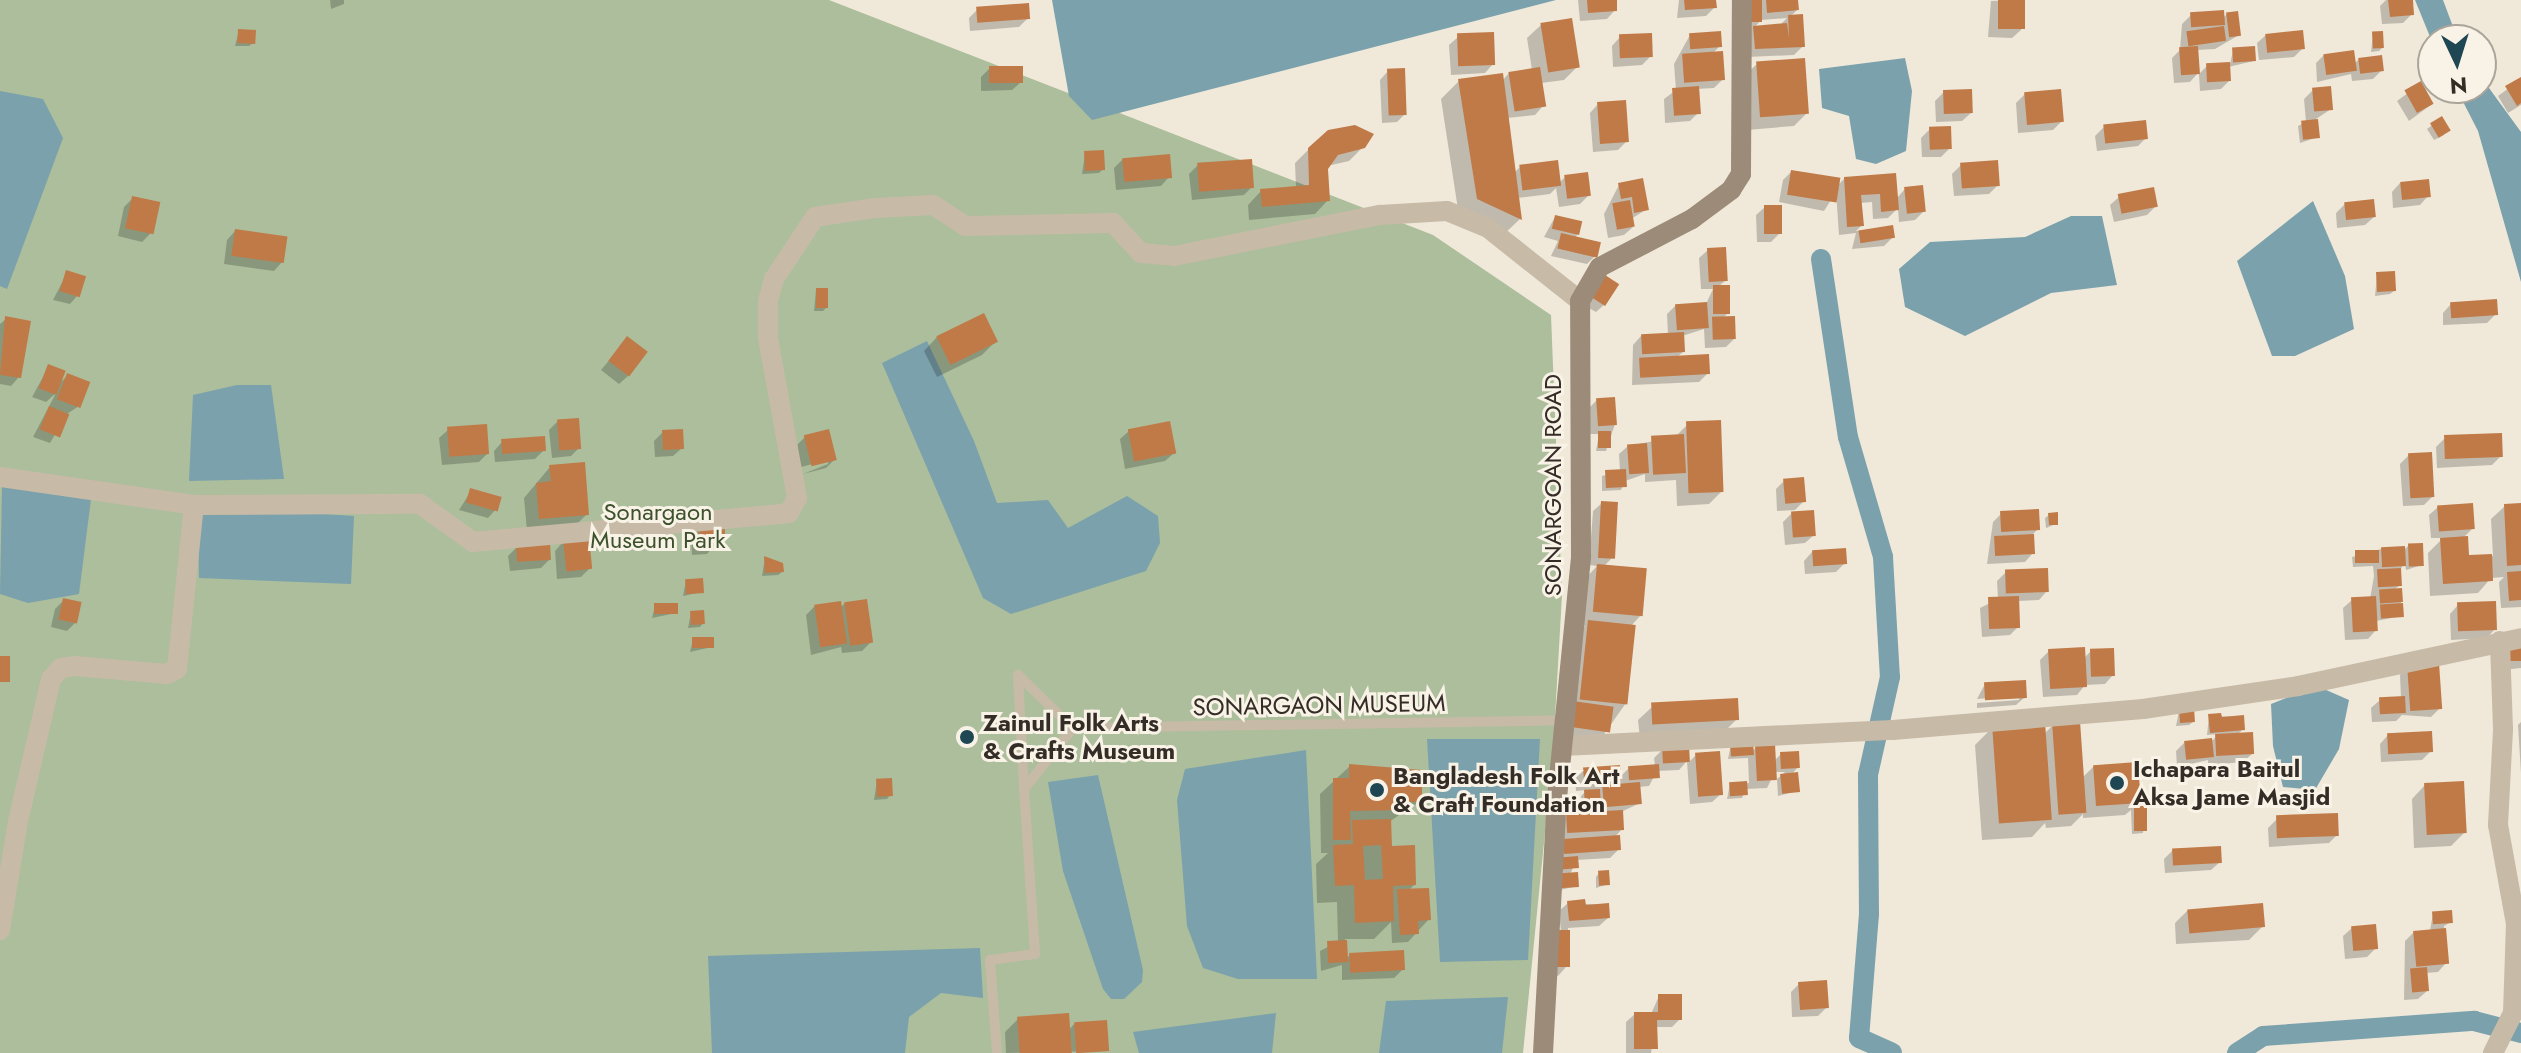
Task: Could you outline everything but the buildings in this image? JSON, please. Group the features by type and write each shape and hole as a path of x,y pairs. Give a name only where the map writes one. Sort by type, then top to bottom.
{"main road":[{"path":"1580,301 1600,267 1692,219 1731,190 1741,174 1742,0"},
{"name":"SONARGOAN ROAD","path":"1543,1053 1564,720 1581,556 1580,301"}],"street":[{"path":"0,477 194,505 420,504 473,542 789,513 797,498 768,338 768,301 774,279 815,217 933,205 965,226 1113,223 1141,253 1174,256 1380,215 1447,211 1488,228 1580,301"},
{"path":"0,930 18,821 51,679 61,668 75,666 167,674 177,669 194,505"},
{"path":"1563,746 1893,730 2143,709 2298,686 2521,638"},
{"path":"2493,1053 2513,1013 2516,924 2498,825 2503,729 2500,641"}],"lane":[{"path":"997,1053 990,960 1035,954 1024,789 1018,675 1073,728 1024,789"},
{"name":"SONARGAON MUSEUM","path":"1073,728 1564,720"}],"green space":[{"name":"Sonargaon Museum Park","path":"0,0 829,0 1433,235 1551,315 1562,595 1553,752 1523,1053 0,1053"}],"water":[{"path":"1052,0 1556,0 1092,120 1069,96"},
{"path":"2415,0 2443,0 2452,24 2425,24"},
{"path":"1905,58 1912,91 1906,151 1876,164 1856,159 1849,116 1822,108 1819,69"},
{"path":"0,91 43,99 63,138 7,289 0,286"},
{"path":"2497,99 2521,132 2521,282 2478,131 2464,104 2497,104"},
{"path":"2313,201 2345,276 2354,329 2295,356 2272,356 2237,261"},
{"path":"2071,216 2102,216 2117,285 2051,293 1965,336 1905,307 1899,269 1930,242 2025,237"},
{"path":"927,341 974,441 997,503 1048,500 1068,528 1127,496 1158,516 1160,543 1146,571 1011,614 983,598 882,363"},
{"path":"237,385 271,385 284,479 189,481 193,395"},
{"path":"2,486 91,499 79,594 28,603 0,594"},
{"path":"278,511 354,516 351,584 199,578 198,512"},
{"path":"2317,686 2349,700 2339,749 2315,790 2283,787 2273,746 2271,704"},
{"path":"1427,739 1540,739 1528,960 1440,962"},
{"path":"1306,750 1317,979 1238,979 1203,968 1187,926 1177,800 1185,769"},
{"path":"1098,775 1143,970 1142,982 1124,999 1111,999 1103,989 1063,871 1048,782"},
{"path":"980,948 983,998 941,993 909,1017 905,1053 712,1053 708,956"},
{"path":"1508,997 1502,1053 1379,1053 1386,1001"},
{"path":"1276,1013 1272,1053 1139,1053 1133,1032"}],"waterway":[{"path":"1821,259 1848,437 1883,557 1890,677 1868,775 1869,914 1859,1038 1892,1053"},
{"path":"2237,1053 2263,1036 2474,1021 2521,1033"}],"place":[{"name":"Zainul Folk Arts & Crafts Museum","path":"967,737"},
{"name":"Ichapara Baitul Aksa Jame Masjid","path":"2117,783"},
{"name":"Bangladesh Folk Art & Craft Foundation","path":"1377,790"}]}
